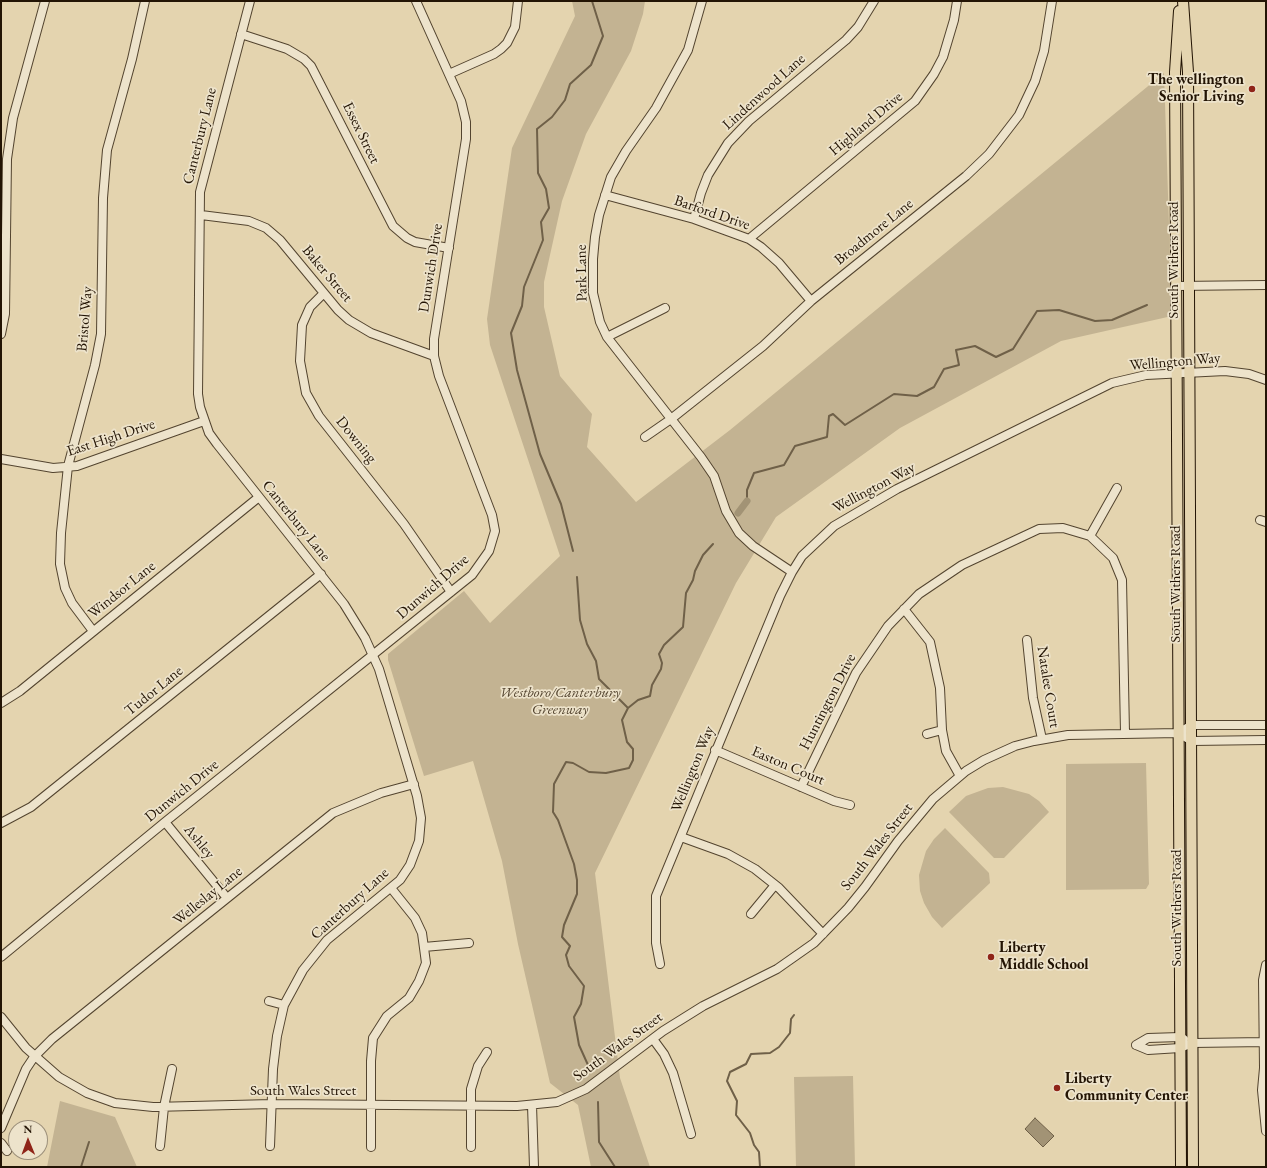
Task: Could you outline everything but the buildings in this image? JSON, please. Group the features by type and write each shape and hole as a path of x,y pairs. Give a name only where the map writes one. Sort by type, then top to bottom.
{"main road":[{"name":"South Withers Road","path":"1179,1 1175,72 1181,1167"},
{"name":"South Withers Road","path":"1183,1 1188,72 1193,1167"}],"street":[{"path":"1,334 5,314 7,159 13,118 45,1"},
{"name":"Bristol Way","path":"94,631 69,599 64,588 60,564 61,533 68,466 95,365 101,334 103,198 107,150 132,59 145,1"},
{"name":"Canterbury Lane","path":"250,1 202,181 198,394 204,421 217,444 321,574 358,624 373,656 420,807 419,841 410,865 400,880 327,940 303,970 284,1005 277,1036 270,1146"},
{"name":"Dunwich Drive","path":"1,957 165,822 472,575 483,562 493,541 495,524 439,376 434,356 434,339 466,130 461,100 416,1"},
{"path":"449,74 494,54 501,49 507,42 515,27 518,1"},
{"name":"Park Lane","path":"702,1 688,50 656,108 619,164 611,178 605,195 595,236 592,282 595,305 607,337 701,457 714,476 726,511 739,533 753,546 792,572"},
{"name":"Lindenwood Lane","path":"694,219 708,175 728,144 749,120 846,40 858,27 874,1"},
{"name":"Highland Drive","path":"749,239 915,101 934,74 942,57 953,26 957,1"},
{"name":"Broadmore Lane","path":"645,437 671,419 762,346 811,301 966,176 1000,142 1019,115 1035,81 1044,51 1052,1"},
{"name":"Essex Street","path":"241,34 287,49 304,59 311,66 392,226 407,238 415,242 449,248"},
{"name":"Barford Drive","path":"605,195 694,219 749,239 761,247 779,263 811,301"},
{"name":"Baker Street","path":"201,215 249,221 266,228 280,240 338,310 362,329 434,356"},
{"path":"1177,286 1266,285"},
{"name":"Downing","path":"324,292 310,307 302,325 300,361 306,393 319,416 404,524 451,592"},
{"path":"607,337 665,308"},
{"name":"Wellington Way","path":"660,964 656,943 656,896 715,750 780,596 802,556 834,526 897,489 1112,383 1141,375 1236,372 1266,380"},
{"name":"East High Drive","path":"1,459 53,468 64,468 82,464 204,421"},
{"path":"1090,536 1118,488"},
{"name":"Windsor Lane","path":"1,703 20,691 259,497"},
{"name":"Huntington Drive","path":"800,787 856,673 888,626 919,594 962,565 1039,529 1063,528 1090,536 1113,558 1122,580 1125,733"},
{"name":"Tudor Lane","path":"1,823 31,807 321,574"},
{"path":"904,609 930,642 940,688 942,730 946,751 960,776"},
{"name":"Natalee Court","path":"1027,640 1033,698 1042,739"},
{"path":"1192,725 1266,725"},
{"name":"South Wales Street","path":"1,1017 26,1048 59,1077 87,1093 115,1102 164,1107 272,1104 532,1105 557,1102 586,1089 653,1039 703,1006 777,969 823,934 865,887 898,841 933,799 960,776 998,754 1042,739 1068,735 1178,733 1192,725"},
{"path":"927,734 942,730"},
{"name":"South Wales Street","path":"1178,733 1192,741"},
{"path":"1192,741 1266,740"},
{"name":"Easton Court","path":"715,750 834,801 850,805"},
{"name":"Welleslay Lane","path":"1,1128 10,1110 20,1081 35,1055 52,1039 333,813 381,793 414,784"},
{"name":"Ashley","path":"165,822 227,898"},
{"path":"681,837 728,854 755,870 775,885 823,934"},
{"path":"751,914 775,885"},
{"path":"371,1147 373,1038 387,1016 409,998 420,981 426,963 422,933 415,918 391,888"},
{"path":"424,947 469,943"},
{"path":"1266,965 1263,980 1265,1042 1262,1103 1266,1131"},
{"path":"268,1000 284,1005"},
{"path":"1192,1043 1180,1037 1148,1038 1136,1044 1148,1050 1180,1048 1192,1043 1265,1042"},
{"path":"653,1039 664,1054 673,1073 691,1134"},
{"path":"471,1147 471,1089 478,1066 487,1052"},
{"path":"160,1146 164,1107 172,1069"},
{"path":"532,1105 534,1167"},
{"path":"1,1143 7,1151"}],"green space":[{"name":"Westboro/Canterbury Greenway","path":"572,1 645,1 643,14 631,51 586,134 562,201 544,282 544,307 560,376 592,414 587,447 636,502 730,430 1164,73 1172,316 1061,341 900,428 776,517 736,583 595,873 620,1078 650,1167 591,1167 578,1105 550,1083 518,944 502,861 473,761 424,776 388,660 388,654 464,591 490,623 560,556 490,345 487,319 512,148 575,16"},
{"path":"1146,763 1149,884 1146,889 1066,890 1066,764"},
{"path":"1003,787 1029,794 1039,801 1049,812 1004,858 994,858 949,812 966,796 988,788"},
{"path":"945,828 989,873 990,883 942,928 932,917 924,903 920,891 919,875 926,851 934,839"},
{"path":"853,1076 855,1167 796,1167 794,1077"},
{"path":"60,1101 115,1117 137,1167 47,1167"}],"shaded area":[{"path":"1035,1118 1054,1136 1043,1147 1025,1129"}],"waterway":[{"path":"573,551 561,504 540,454 517,370 511,333 522,306 524,287 543,240 541,222 549,208 546,189 538,173 537,129 552,117 565,100 570,84 591,65 603,36 592,1"},
{"path":"747,501 747,490 754,473 784,465 795,446 827,437 829,416 833,414 845,425 894,394 917,396 934,387 944,369 959,365 956,350 975,346 996,357 1013,349 1037,311 1059,310 1095,321 1112,320 1147,305"},
{"path":"738,513 747,501"},
{"path":"588,1065 579,1045 574,1017 581,1004 584,986 569,966 566,955 570,946 562,937 564,925 577,894 577,880 574,864 558,820 553,812 554,784 566,762 573,763 589,772 606,773 629,768 633,760 633,749 627,742 622,720 628,708 638,700 650,696 652,685 661,669 662,663 659,654 664,645 683,627 686,593 703,555 713,544"},
{"path":"577,577 580,620 587,644 596,661 599,679 628,708"},
{"path":"760,1167 759,1152 754,1145 750,1133 736,1115 737,1101 727,1081 730,1072 746,1064 751,1054 770,1053 779,1047 790,1033 791,1019 794,1015"},
{"path":"598,1102 599,1142 615,1167"},
{"path":"81,1167 89,1142"}],"place":[{"name":"The wellington Senior Living","path":"1252,89"},
{"name":"Liberty Middle School","path":"991,957"},
{"name":"Liberty Community Center","path":"1057,1088"}]}
